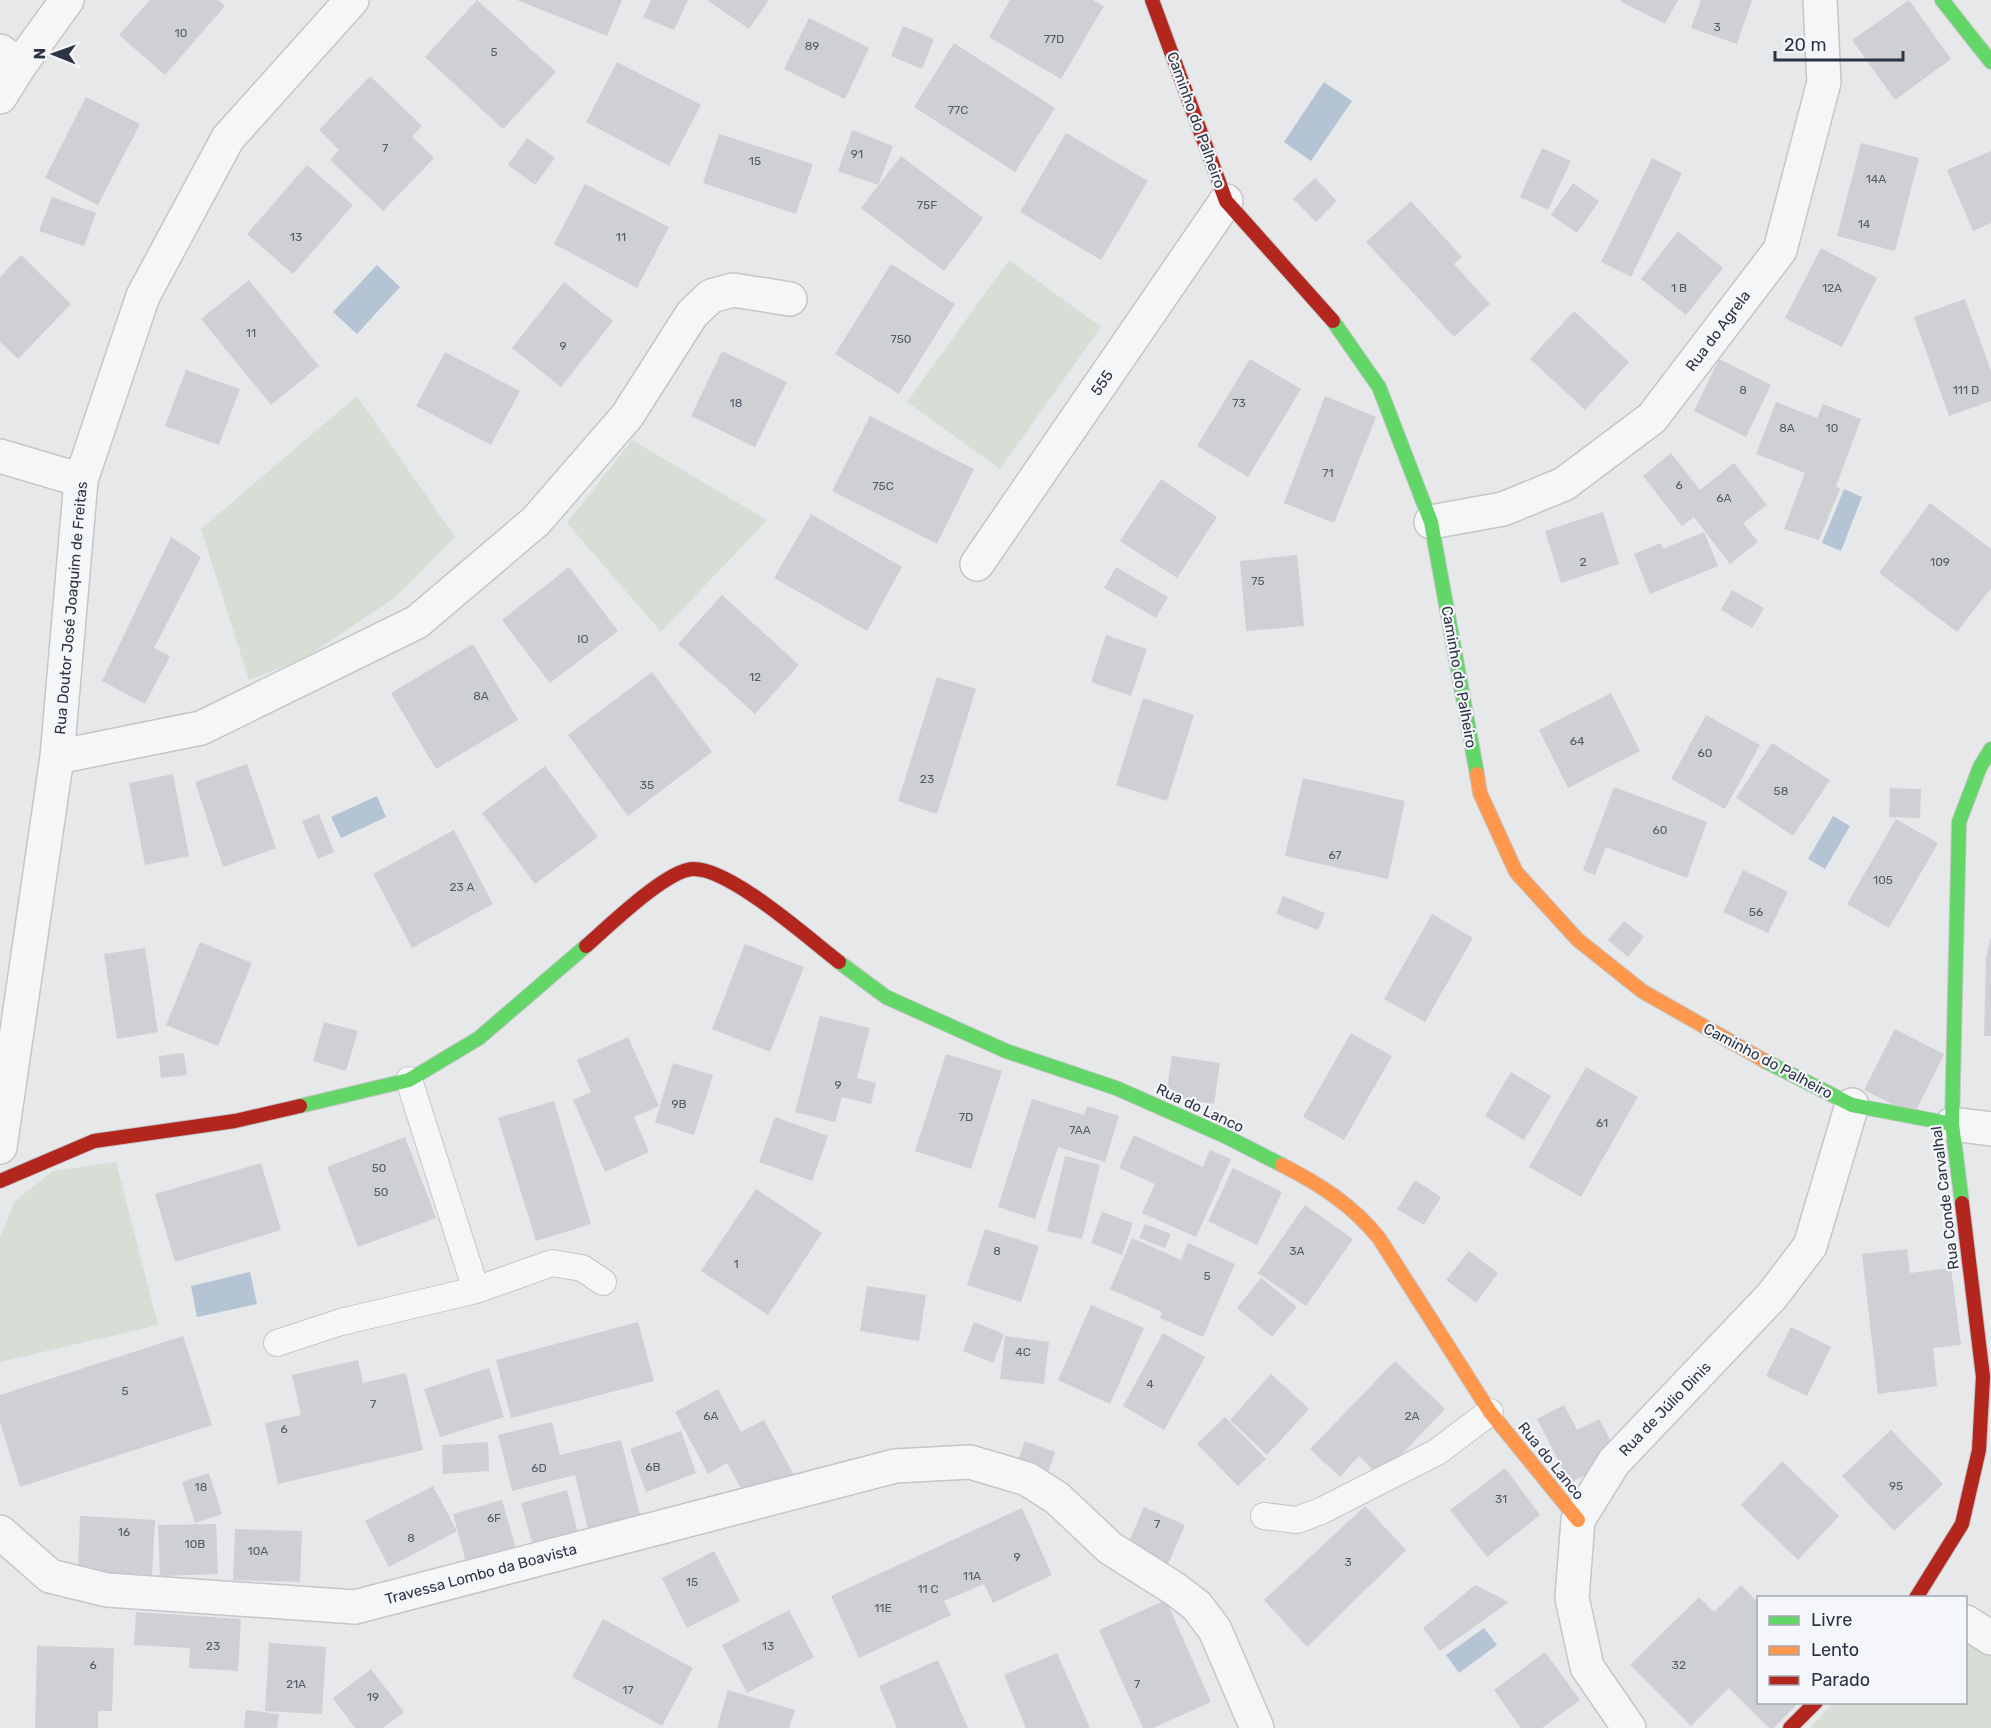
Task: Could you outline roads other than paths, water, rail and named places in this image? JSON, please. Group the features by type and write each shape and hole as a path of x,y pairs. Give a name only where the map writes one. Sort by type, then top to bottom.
{"street":[{"path":"0,97 10,58 67,0"},
{"name":"Rua Doutor José Joaquim de Freitas","path":"0,1147 57,757 81,480 143,296 228,138 352,0"},
{"name":"Caminho do Palheiro","path":"1152,0 1226,201 1337,325 1378,387 1431,522 1480,793 1516,872 1578,940 1642,991 1754,1055 1852,1105 1952,1125 1991,1129"},
{"name":"Rua do Agrela","path":"1431,522 1503,509 1564,484 1652,418 1780,249 1824,82 1820,0"},
{"path":"1942,0 1991,62"},
{"name":"555","path":"977,564 1226,201"},
{"path":"57,757 201,728 417,622 536,521 627,416 692,314 711,296 733,290 790,299"},
{"path":"0,456 81,480"},
{"name":"Rua Conde Carvalhal","path":"1921,1596 1962,1524 1979,1450 1983,1377 1952,1125 1959,822 1980,767 1991,749"},
{"name":"Rua do Lanco","path":"409,1080 478,1038 659,884 693,869 730,879 886,997 1006,1051 1116,1088 1225,1136 1317,1183 1358,1213 1379,1238 1490,1412 1578,1520"},
{"path":"0,1181 94,1140 235,1121 409,1080"},
{"name":"Rua de Júlio Dinis","path":"1629,1728 1587,1667 1572,1598 1578,1520 1614,1462 1772,1296 1810,1246 1852,1105"},
{"name":"Travessa Lombo da Boavista","path":"0,1532 50,1576 107,1590 356,1607 895,1466 970,1462 1027,1479 1057,1498 1110,1548 1175,1589 1197,1606 1215,1630 1257,1728"},
{"path":"1967,1623 1991,1638"},
{"path":"1790,1728 1814,1704"}],"lane":[{"path":"409,1080 476,1290"},
{"path":"277,1343 341,1322 476,1290 552,1263 582,1268 603,1282"},
{"path":"1264,1516 1296,1520 1321,1511 1437,1452 1490,1412"}],"water":[{"path":"1324,82 1352,101 1311,161 1284,142"},
{"path":"377,265 400,287 357,334 333,312"},
{"path":"1844,489 1862,497 1841,551 1822,543"},
{"path":"377,796 386,817 341,838 331,817"},
{"path":"1833,816 1850,826 1825,869 1808,859"},
{"path":"250,1272 257,1304 197,1317 191,1286"},
{"path":"1484,1628 1497,1645 1459,1673 1446,1655"}]}
